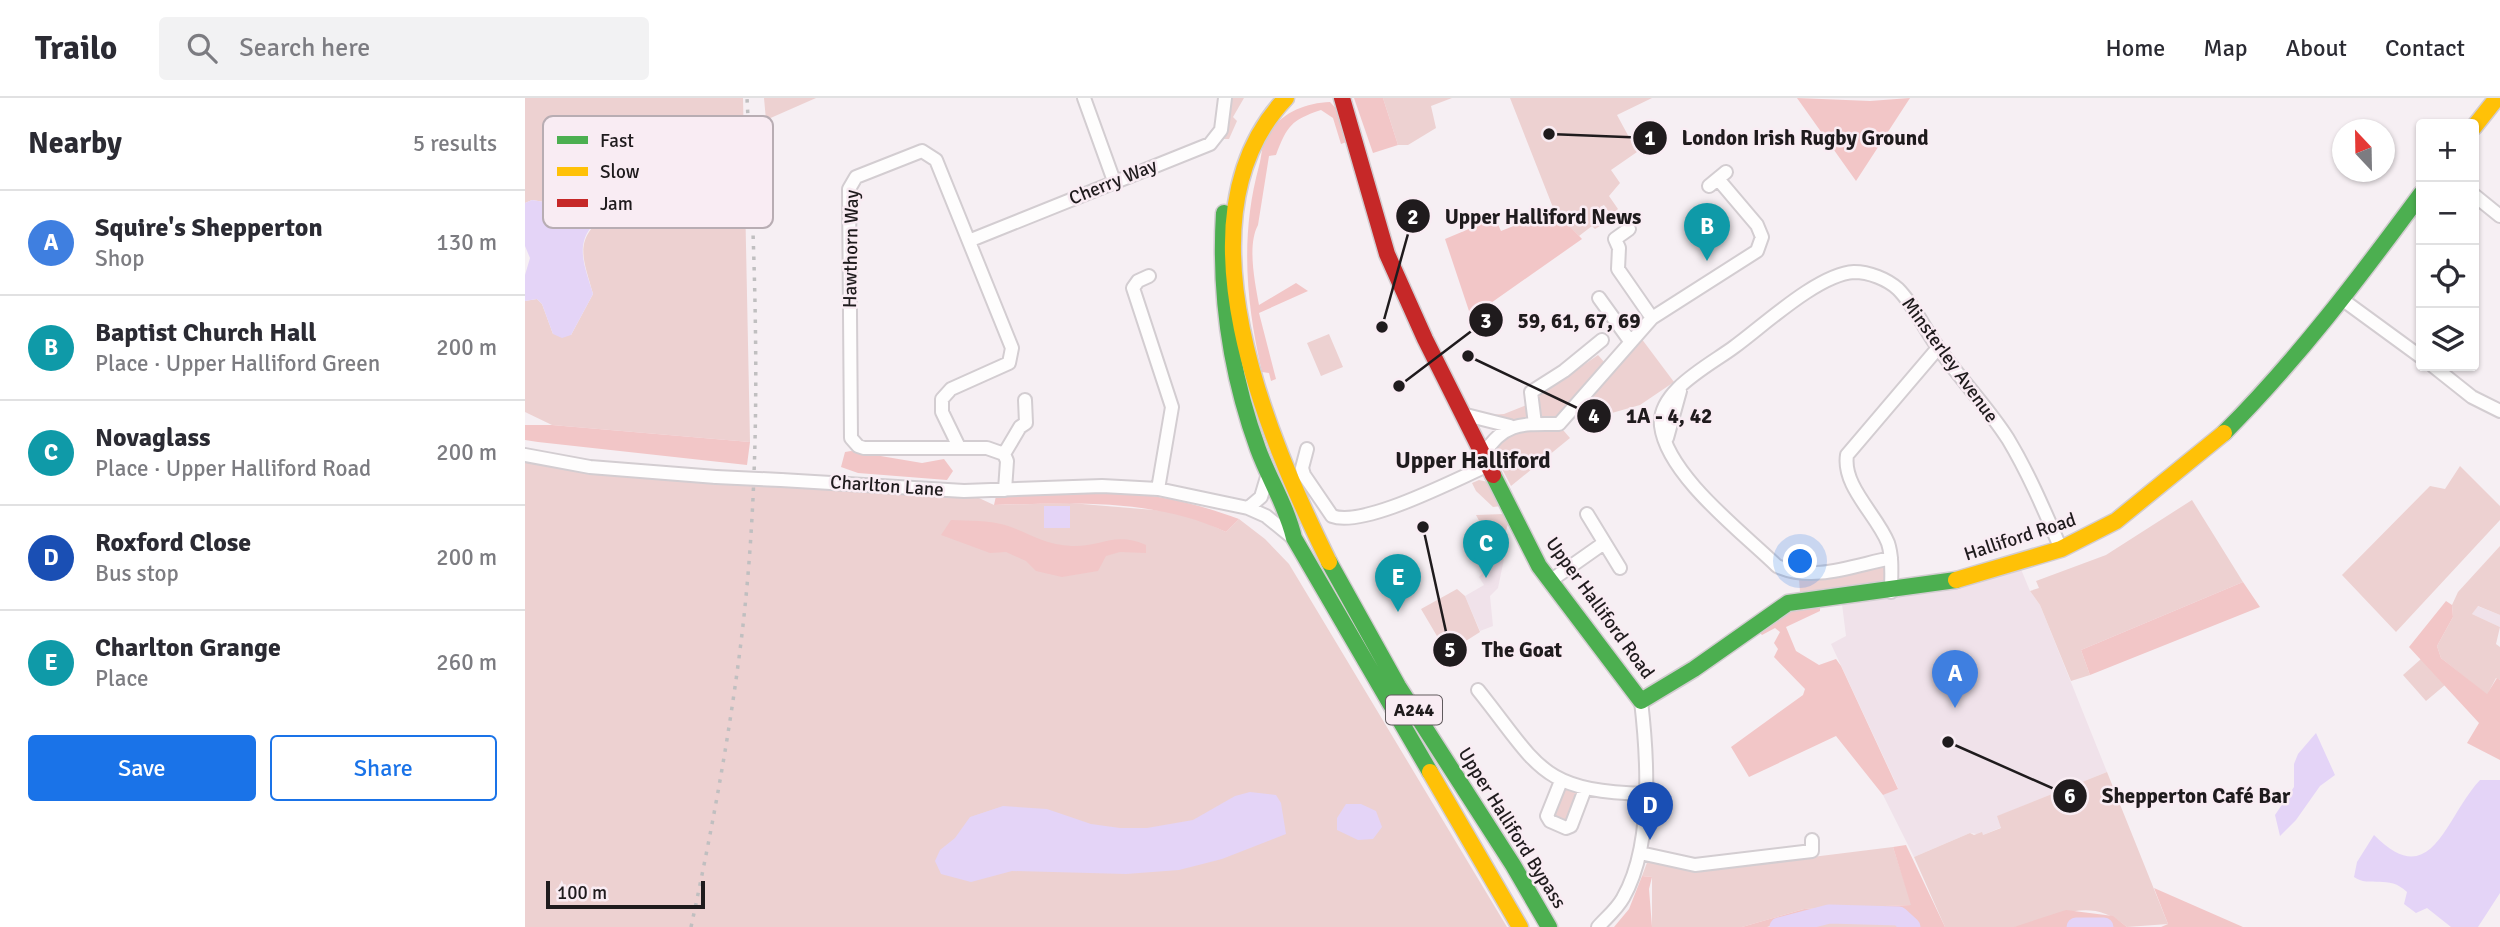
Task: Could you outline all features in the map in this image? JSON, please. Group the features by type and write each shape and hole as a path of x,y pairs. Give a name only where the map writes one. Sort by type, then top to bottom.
{"main road":[{"name":"Upper Halliford Bypass","path":"1286,98 1261,128 1249,159 1236,214 1234,268 1240,317 1257,396 1291,485 1352,607 1549,927"},
{"name":"Upper Halliford Road","path":"1333,98 1349,116"},
{"name":"Upper Halliford Road","path":"1342,98 1387,254 1420,329 1550,581 1641,701"},
{"path":"2479,121 2497,98"},
{"name":"Upper Halliford Bypass","path":"1265,99 1243,138 1231,173 1223,223 1220,266 1224,321 1243,401 1294,538 1520,927"},
{"name":"Halliford Road","path":"1641,701 1694,670 1788,603 1809,598 1891,592 1942,584 2061,549 2116,521 2214,443 2300,354 2416,201"}],"street":[{"path":"1084,98 1114,181"},
{"name":"Cherry Way","path":"971,240 1212,142 1221,130 1224,98"},
{"name":"Hawthorn Way","path":"959,447 942,412 942,398 951,388 1001,368 1013,355 971,240 936,160 928,153 915,152 851,181 851,438 864,448 987,448 1004,454"},
{"path":"1465,415 1510,426 1559,424 1652,318 1757,251 1762,237 1757,225 1718,179"},
{"path":"2479,199 2500,216"},
{"path":"1629,229 1615,239 1619,248 1618,269 1652,318"},
{"name":"Minsterley Avenue","path":"1891,558 1811,574 1791,573 1777,566 1680,471 1665,445 1662,413 1667,401 1822,283 1847,273 1870,275 1897,288 1938,348 2007,438 2031,480 2061,549"},
{"path":"1149,276 1138,281 1132,288 1173,415 1158,489"},
{"path":"1599,298 1630,341"},
{"path":"2343,300 2416,353"},
{"path":"1535,424 1531,392 1564,371 1602,340"},
{"path":"1891,592 1891,558 1885,538 1848,471 1847,455 1938,348"},
{"path":"2439,371 2472,397 2500,411"},
{"path":"1005,490 1007,468 1004,454 1026,423 1025,400"},
{"path":"1307,449 1302,468 1304,475 1332,516 1340,519 1370,514 1397,505 1486,459 1495,438 1510,426"},
{"name":"Charlton Lane","path":"525,455 590,467 964,491 1102,485 1158,489 1248,508 1266,516 1294,538"},
{"path":"1248,508 1261,497 1268,472"},
{"path":"1266,516 1293,501 1291,485"},
{"path":"1587,514 1620,568"},
{"path":"1550,581 1604,543"},
{"path":"1478,690 1532,760 1561,781 1585,789 1645,794"},
{"path":"1598,927 1623,900 1640,853 1646,753 1641,701"},
{"path":"1561,781 1547,816 1550,821 1566,828 1571,826 1585,789"},
{"path":"1640,853 1695,865 1812,851 1812,840"}],"shaded area":[{"path":"525,98 743,98 743,116 543,116 543,202 532,200 525,203"},
{"path":"764,98 816,98 773,117 766,116"},
{"path":"1230,98 1244,98 1233,117 1237,121 1229,139 1221,139"},
{"path":"1354,98 1383,98 1398,145 1373,153"},
{"path":"1383,98 1452,98 1431,106 1436,128 1408,145 1398,145"},
{"path":"1510,98 1652,98 1617,115 1637,152 1611,170 1620,183 1609,196 1618,209 1611,215 1604,205 1600,207 1607,217 1601,221 1597,215 1594,217 1600,226 1595,229 1592,226 1579,236 1554,210"},
{"path":"1797,98 1870,101 1910,98 1856,181"},
{"path":"1330,102 1342,115 1349,141 1341,144 1333,118 1321,110 1291,125 1276,155 1269,156 1253,243 1259,305 1296,283 1308,291 1259,313 1276,379 1271,381 1269,373 1262,372 1249,295 1247,244 1253,192 1264,144 1272,128 1294,111 1311,104"},
{"path":"532,200 543,202 543,228 591,228 584,241 583,258 593,294 571,335 562,338 553,334 542,304 537,299 525,301 525,275 530,258 525,246 525,203"},
{"path":"1554,210 1582,239 1471,317 1445,239 1495,218 1501,231"},
{"path":"593,228 746,228 750,442 552,425 525,412 525,301 537,299 542,304 553,334 571,335 593,294 583,250"},
{"path":"1329,334 1343,367 1321,376 1307,343"},
{"path":"1641,338 1674,382 1640,405 1580,422 1574,418 1627,350"},
{"path":"1598,355 1605,363 1578,398 1561,413 1543,420 1535,403 1536,398"},
{"path":"1529,404 1527,421 1516,424 1488,415 1504,414"},
{"path":"525,425 750,442 747,465 525,440"},
{"path":"1553,428 1563,430 1570,438 1511,486 1492,450 1513,431"},
{"path":"845,452 922,463 944,459 953,471 947,480 858,473 841,467"},
{"path":"525,455 590,467 964,491 994,505 1070,503 1166,511 1198,519 1226,532 1239,519 1265,539 1289,564 1507,927 525,927"},
{"path":"2460,466 2500,506 2500,520 2396,632 2342,575 2430,486 2445,489"},
{"path":"1479,480 1488,482 1502,506 1493,507 1476,491 1472,483"},
{"path":"1102,492 1138,494 1172,500 1239,519 1226,532 1199,521 1141,508 1082,504 994,505 996,496"},
{"path":"2192,500 2243,582 2081,650 2090,675 2071,681 2040,605 2030,591 2039,588 2036,581 2106,555"},
{"path":"1044,506 1070,506 1070,528 1044,528"},
{"path":"1505,514 1509,521 1498,556 1476,515"},
{"path":"951,520 999,523 1062,545 1082,546 1125,539 1146,545 1146,553 1120,552 1106,556 1098,571 1062,577 1036,571 1026,561 1006,552 990,553 941,535"},
{"path":"2500,546 2500,615 2478,606 2472,614 2500,627 2496,644 2500,647 2500,680 2496,678 2487,695 2441,658 2437,646 2453,617 2452,605 2458,592"},
{"path":"1498,558 1504,559 1498,588 1490,596 1493,626 1480,631 1465,596 1484,585 1479,577"},
{"path":"2018,562 2030,591 2040,605 2107,772 1998,816 2002,827 1983,835 1970,833 1914,857 1883,795 1898,788 1831,644 1846,636 1841,596"},
{"path":"1887,565 1888,584 1800,592 1799,579"},
{"path":"2243,582 2260,607 2090,675 2081,650"},
{"path":"1457,589 1465,596 1480,632 1447,653 1421,609"},
{"path":"2446,601 2452,605 2453,617 2437,646 2441,658 2487,694 2497,678 2500,680 2500,760 2467,743 2479,723 2409,647"},
{"path":"1820,602 1820,611 1786,627 1796,651 1819,665 1836,659 1841,666 1898,789 1883,795 1836,736 1749,777 1731,747 1803,695 1805,689 1774,657 1778,649 1774,643 1780,632 1775,628 1762,635 1756,629 1784,611"},
{"path":"2477,606 2500,615 2500,627 2472,614"},
{"path":"2421,659 2445,685 2426,701 2403,675"},
{"path":"2316,733 2335,775 2320,786 2296,820 2280,836 2275,815 2294,787 2294,764 2298,754"},
{"path":"2107,772 2168,924 2127,927 2112,917 2085,910 2015,927 1945,927 1914,857 1970,833 1974,835 1982,832 1983,835 2001,828 1997,816"},
{"path":"2480,780 2500,780 2500,893 2478,927 2451,927 2427,908 2416,913 2404,904 2407,892 2400,887 2354,877 2357,862 2374,835 2394,851 2410,856 2424,853 2436,843"},
{"path":"1561,781 1585,789 1571,826 1550,821"},
{"path":"1250,792 1276,795 1281,803 1286,834 1222,859 1179,870 1126,874 1012,871 971,882 941,874 935,861 940,850 955,838 970,817 1003,806 1047,809 1091,824 1147,828 1193,820 1235,796"},
{"path":"1346,804 1361,804 1376,811 1382,827 1373,839 1358,840 1337,830 1337,818"},
{"path":"1906,845 1945,927 1915,927 1902,913 1829,912 1767,927 1742,927 1804,909 1911,905 1893,847"},
{"path":"1893,847 1912,905 1804,909 1742,927 1652,927 1652,877 1642,876 1648,860 1700,871"},
{"path":"1642,876 1652,877 1649,889 1652,927 1614,927 1629,909"},
{"path":"2154,888 2243,927 2161,927 2168,924"},
{"path":"2066,910 2113,916 2127,927 2014,927"},
{"path":"1828,920 1898,920 1906,927 1792,927"}],"waterway":[{"path":"1779,927 1829,914 1899,916 1911,927"},
{"path":"2076,927 2104,927"}],"railway":[{"path":"747,98 748,116"},
{"path":"691,927 726,745 749,567 756,366 753,228"}],"traffic: fast":[{"path":"2224,433 2302,347 2416,201"},
{"path":"1224,213 1223,274 1229,333 1240,391 1258,449 1287,515 1294,538 1430,772"},
{"path":"1493,475 1539,566 1641,701 1694,669 1788,603 1956,580"},
{"path":"1329,562 1398,686 1513,865 1549,927"}],"traffic: slow":[{"path":"1286,98 1253,147 1236,204 1233,265 1242,328 1259,392 1281,454 1329,562"},
{"path":"2479,121 2497,98"},
{"path":"1956,580 2061,549 2116,521 2224,433"},
{"path":"1430,772 1520,927"}],"traffic: jam":[{"path":"1342,98 1387,254 1425,339 1493,475"}],"place":[{"name":"London Irish Rugby Ground","path":"1549,134"},
{"name":"Baptist Church Hall","path":"1707,261"},
{"name":"Upper Halliford News","path":"1382,327"},
{"name":"1A - 4, 42","path":"1468,356"},
{"name":"59, 61, 67, 69","path":"1399,386"},
{"name":"The Goat","path":"1423,527"},
{"name":"Novaglass","path":"1486,578"},
{"name":"Charlton Grange","path":"1398,612"},
{"name":"Squire's Shepperton","path":"1955,708"},
{"name":"Shepperton Café Bar","path":"1948,742"},
{"name":"Roxford Close","path":"1650,840"}],"district":[{"name":"Upper Halliford","path":"1473,460"}]}
